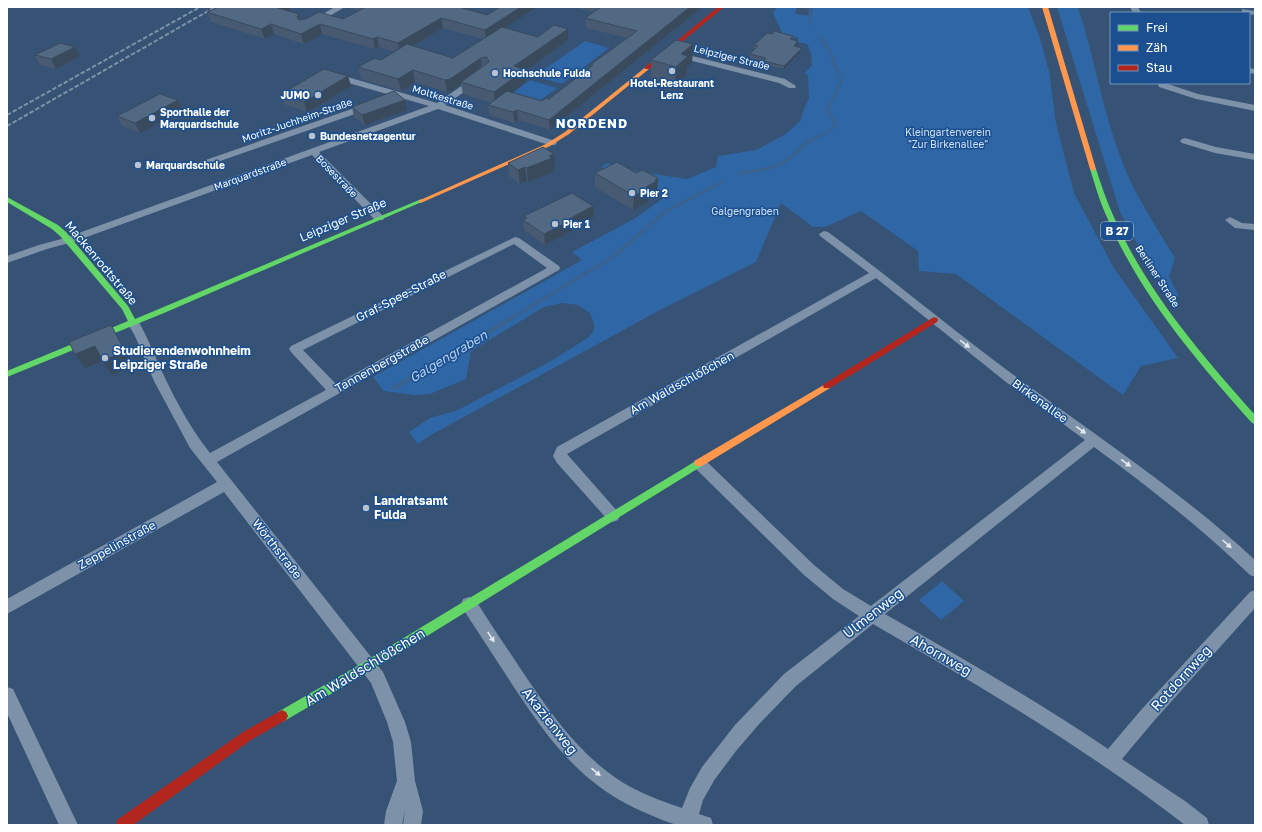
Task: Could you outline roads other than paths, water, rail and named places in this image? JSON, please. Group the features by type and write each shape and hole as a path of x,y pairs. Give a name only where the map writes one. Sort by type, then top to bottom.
{"main road":[{"name":"Leipziger Straße","path":"7,374 503,166 552,143 587,118 721,7"},
{"name":"Berliner Straße","path":"1045,7 1097,183 1116,230 1147,282 1188,340 1255,421"},
{"name":"Mackenrodtstraße","path":"7,199 55,227 69,240 125,308 133,322"},
{"name":"Am Waldschlößchen","path":"122,825 247,736 368,666 934,320"}],"street":[{"path":"305,26 341,7"},
{"path":"1245,11 1255,13"},
{"name":"Leipziger Straße","path":"667,52 782,81 792,86"},
{"name":"Marquardstraße","path":"7,260 49,245 69,240 438,106 486,73"},
{"name":"Moltkestraße","path":"326,74 438,106 552,143"},
{"path":"1162,85 1196,96 1255,108"},
{"name":"Moritz-Juchheim-Straße","path":"200,165 402,96"},
{"path":"1185,141 1215,150 1255,157"},
{"name":"Bosestraße","path":"313,151 378,218"},
{"path":"1230,220 1239,226 1255,227"},
{"name":"Birkenallee","path":"824,234 878,273 934,320 1011,379 1206,525 1255,570"},
{"name":"Graf-Spee-Straße","path":"335,391 295,349 515,240 555,268"},
{"name":"Tannenbergstraße","path":"208,460 555,268"},
{"name":"Am Waldschlößchen","path":"613,516 562,459 560,456 562,451 878,273"},
{"name":"Wörthstraße","path":"133,322 141,336 160,381 195,444 368,666 379,683 396,722 402,742 406,781 414,811 412,825"},
{"name":"Ulmenweg","path":"696,822 700,786 720,758 762,708 790,680 1094,440"},
{"name":"Ahornweg","path":"700,464 822,582 872,615 1032,709 1110,760 1200,825"},
{"name":"Zeppelinstraße","path":"7,607 226,484"},
{"name":"Rotdornweg","path":"1110,760 1147,716 1255,597"},
{"name":"Akazienweg","path":"469,604 537,708 557,735 581,760 610,784 641,802 696,822"},
{"path":"7,695 69,825"},
{"name":"Wörthstraße","path":"393,825 395,811 406,781"}],"waterway":[{"name":"Galgengraben","path":"810,7 809,19 811,24"},
{"name":"Galgengraben","path":"809,141 831,130 836,124 827,110 841,83 840,74 834,64 833,58 820,36"},
{"name":"Galgengraben","path":"739,173 767,169 783,163 810,140"},
{"name":"Galgengraben","path":"508,320 613,257 666,211 723,182"},
{"name":"Galgengraben","path":"394,388 510,319"}],"railway":[{"path":"7,115 200,7"},
{"path":"7,126 215,7"}],"place":[{"name":"Hotel-Restaurant Lenz","path":"672,71"},
{"name":"Hochschule Fulda","path":"495,73"},
{"name":"JUMO","path":"318,95"},
{"name":"Sporthalle der Marquardschule","path":"152,118"},
{"name":"Bundesnetzagentur","path":"312,136"},
{"name":"Marquardschule","path":"138,165"},
{"name":"Pier 2","path":"632,193"},
{"name":"Pier 1","path":"555,224"},
{"name":"Studierendenwohnheim Leipziger Straße","path":"105,358"},
{"name":"Landratsamt Fulda","path":"366,508"}],"district":[{"name":"NORDEND","path":"592,123"}],"park label":[{"name":"Kleingartenverein \"Zur Birkenallee\"","path":"948,138"}]}
